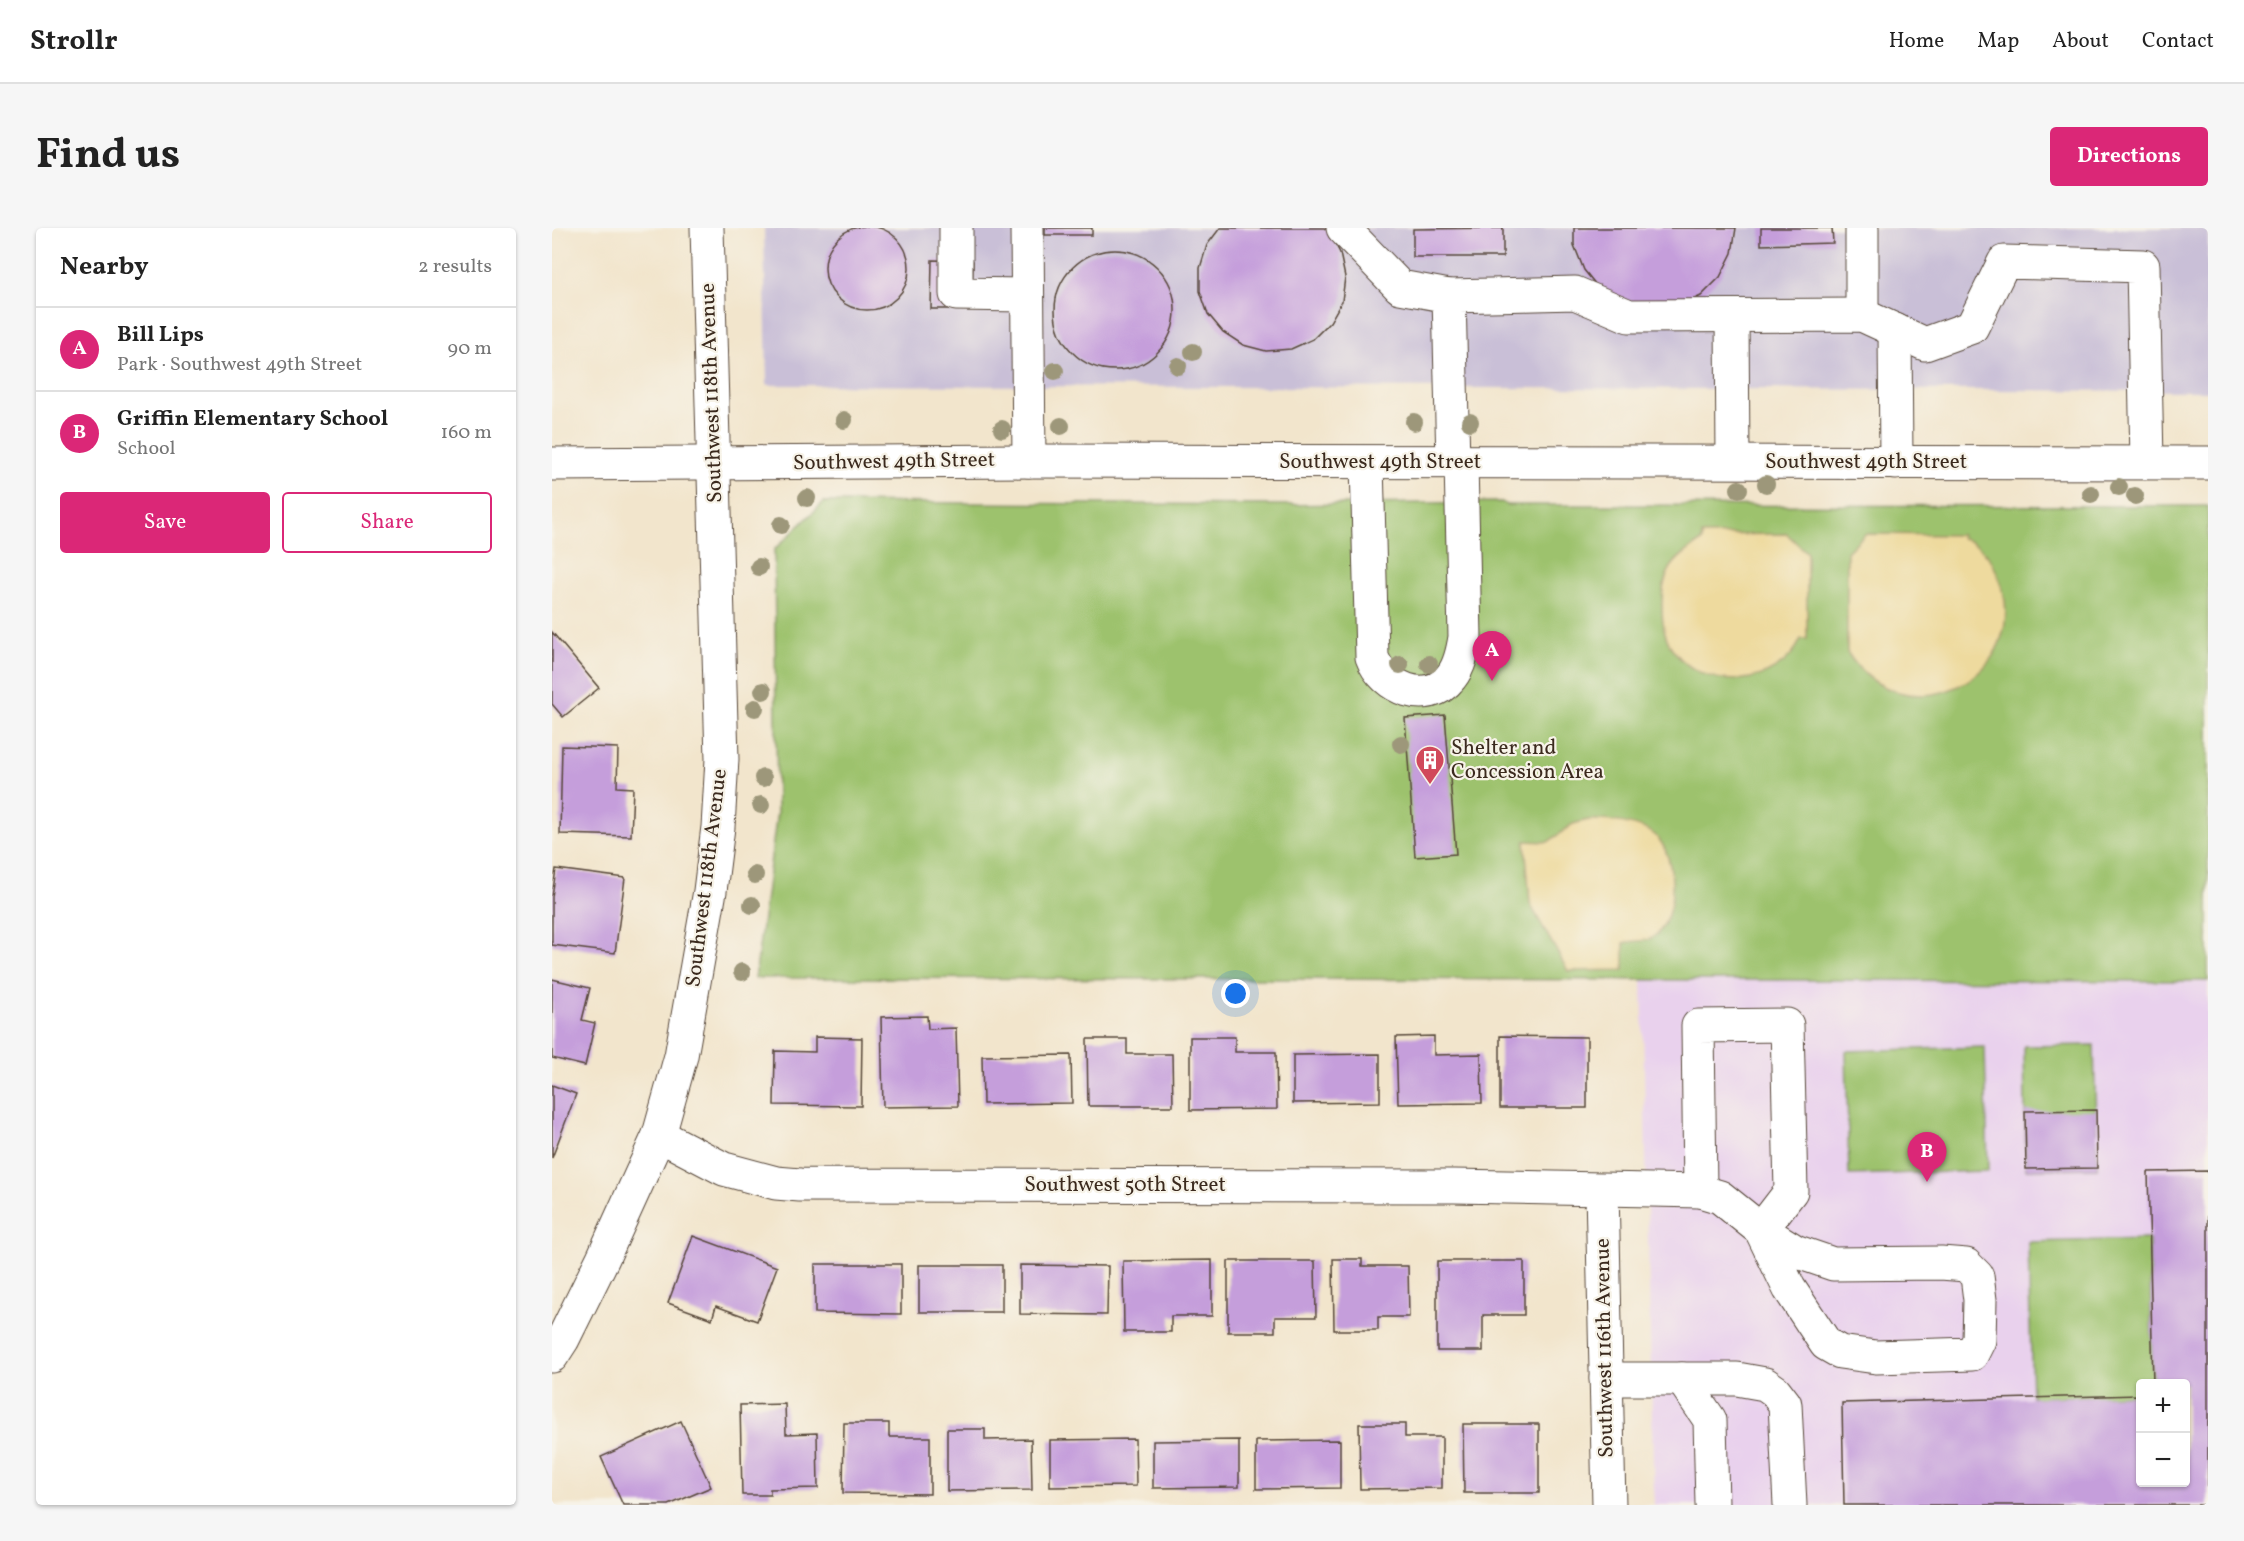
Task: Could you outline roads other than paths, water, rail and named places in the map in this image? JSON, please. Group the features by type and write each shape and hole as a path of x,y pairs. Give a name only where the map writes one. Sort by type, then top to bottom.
{"street":[{"name":"Southwest 118th Avenue","path":"552,1356 563,1339 632,1198 659,1135 681,1056 710,891 718,827 722,759 707,228"},
{"path":"956,228 956,294 1027,295"},
{"path":"1027,228 1029,461"},
{"path":"1343,228 1400,287 1449,296 1575,293 1629,316 1862,315 1925,344 1972,327 2004,262 2143,266 2147,462"},
{"path":"1862,228 1862,315"},
{"path":"1367,463 1372,657 1376,668 1393,685 1403,690 1430,690 1442,686 1452,676 1463,650 1465,637 1449,296"},
{"path":"1732,316 1733,461"},
{"path":"1895,330 1896,463"},
{"name":"Southwest 49th Street","path":"552,464 1029,461 2208,463"},
{"path":"1761,1230 1789,1288 1826,1344 1840,1352 1876,1357 1972,1354 1979,1340 1980,1300 1977,1276 1966,1265 1941,1263 1833,1264 1795,1251 1761,1230 1720,1197 1700,1191 1698,1026 1787,1025 1791,1191 1761,1230"},
{"name":"Southwest 50th Street","path":"659,1135 724,1169 776,1183 800,1185 1454,1186 1700,1191"},
{"name":"Southwest 116th Avenue","path":"1602,1190 1609,1505"},
{"path":"1682,1378 1710,1420 1712,1505"},
{"path":"1606,1379 1737,1378 1765,1384 1775,1391 1785,1404 1790,1505"}],"place":[{"name":"Bill Lips","path":"1492,681"},
{"name":"Shelter and Concession Area","path":"1430,786"},
{"name":"Griffin Elementary School","path":"1927,1182"}]}
